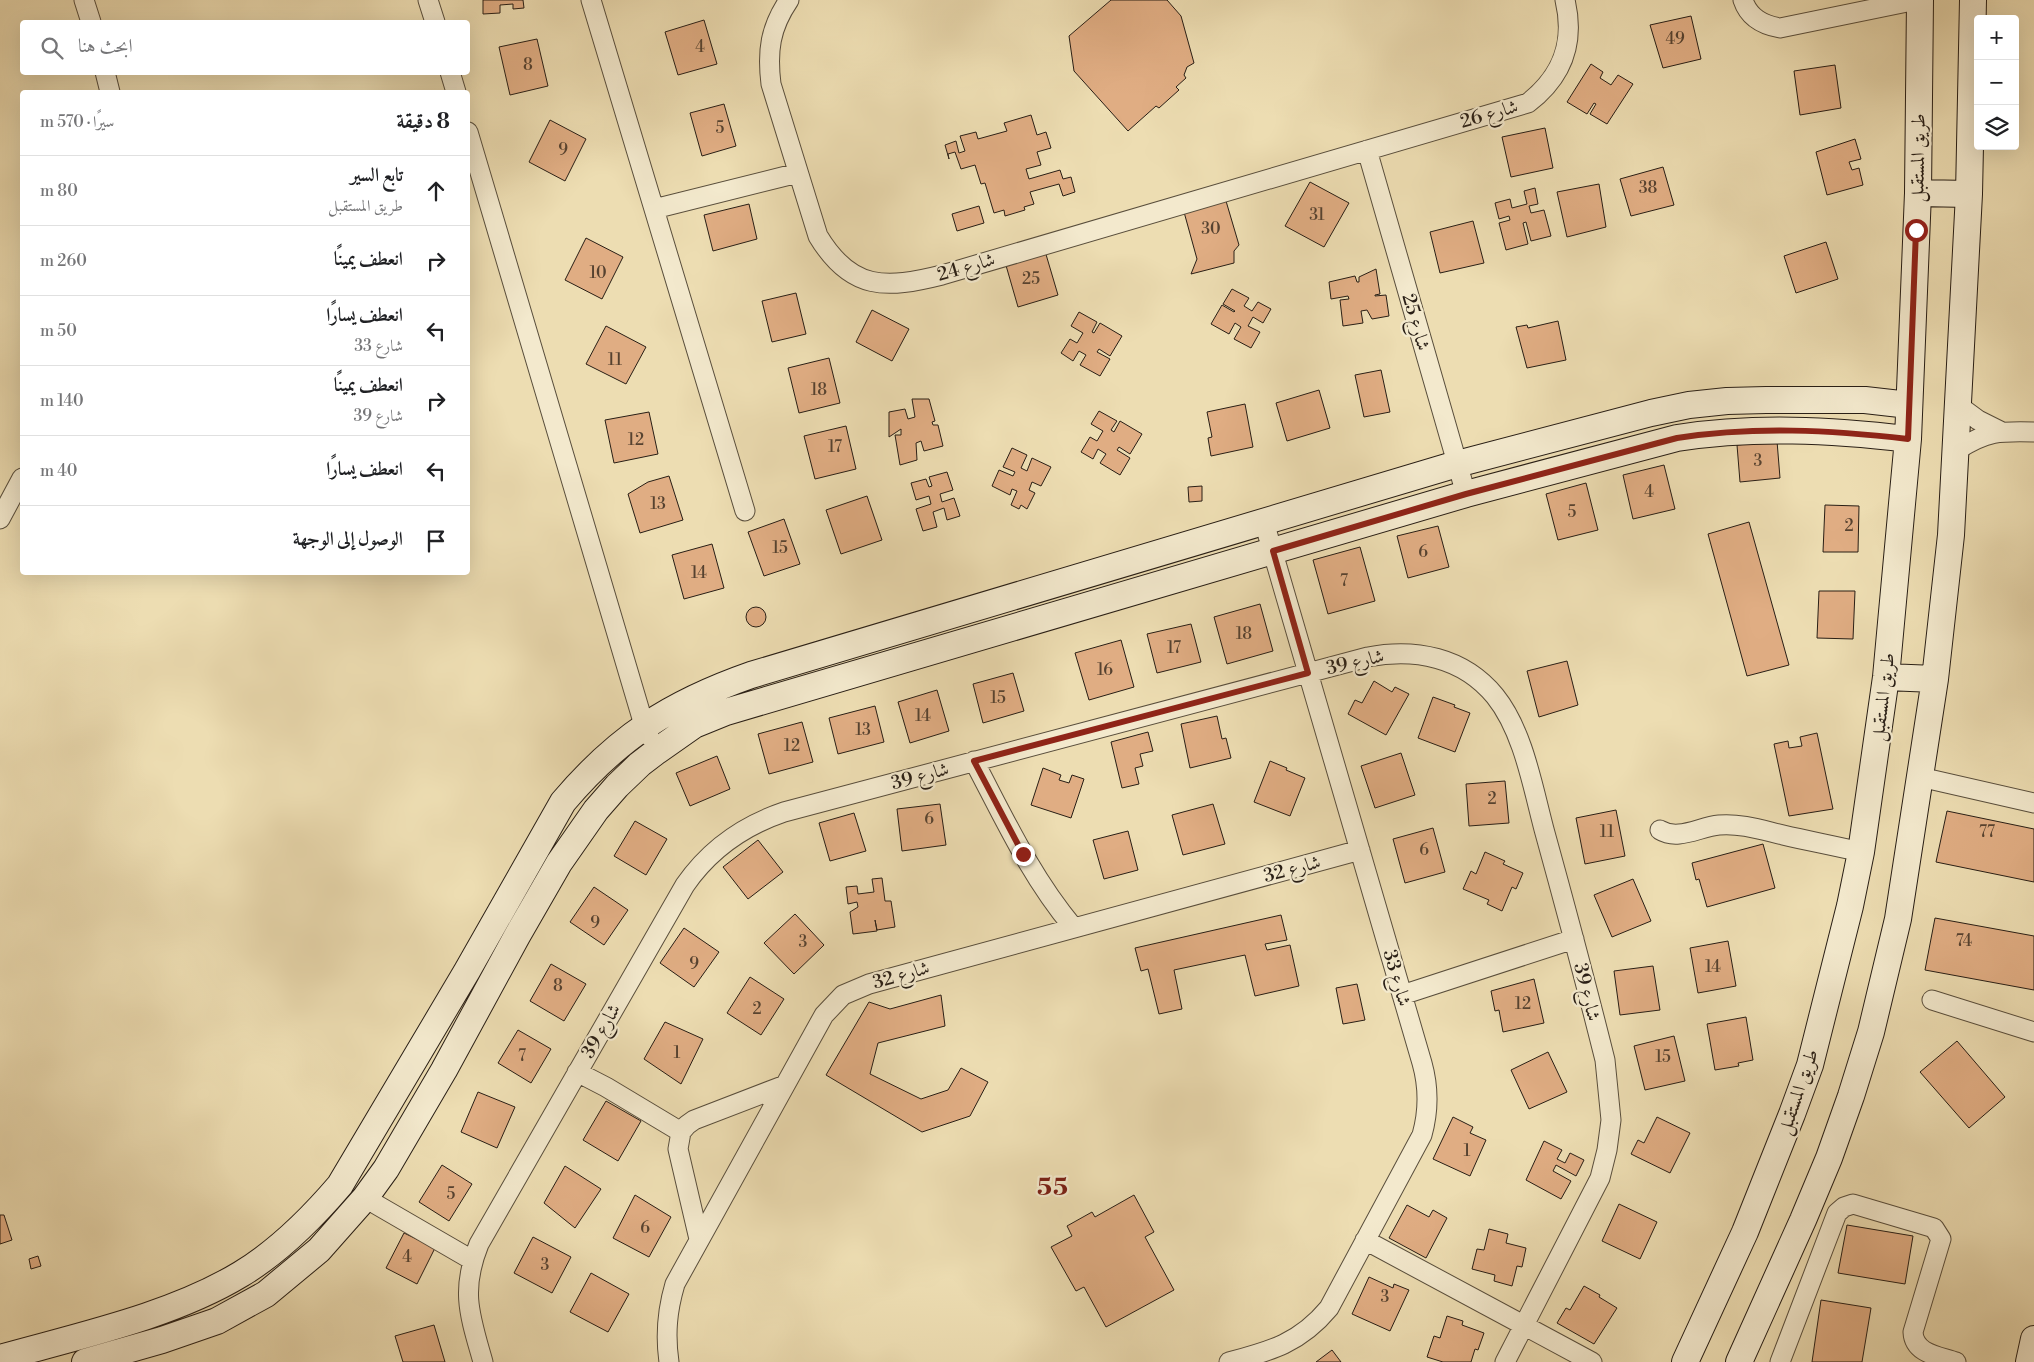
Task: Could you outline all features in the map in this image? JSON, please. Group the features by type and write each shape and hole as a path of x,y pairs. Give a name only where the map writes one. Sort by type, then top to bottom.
{"street":[{"path":"84,0 90,20"},
{"path":"428,0 434,20"},
{"path":"590,0 745,511"},
{"name":"شارع 24","path":"789,0 781,12 772,35 768,59 771,84 818,236 827,251 839,264 860,277 874,282 896,284 942,275 1367,150"},
{"name":"شارع 26","path":"1367,150 1528,103 1547,86 1558,70 1565,53 1569,34 1565,0"},
{"path":"1743,0 1754,18 1766,26 1780,28 1918,0"},
{"name":"طريق المستقبل","path":"1686,1362 1745,1232 1810,1065 1850,906 1861,852 1886,677 1908,439 1918,193 1918,0"},
{"path":"1738,1362 1803,1220 1829,1158 1851,1096 1870,1032 1898,919 1935,679 1951,535 1957,450 1969,194 1973,0"},
{"path":"106,75 110,90"},
{"path":"451,75 455,90"},
{"path":"470,139 644,726 657,751"},
{"name":"شارع 25","path":"1367,150 1466,494"},
{"path":"654,209 798,173"},
{"path":"1918,193 1969,194"},
{"path":"0,1358 120,1324 203,1294 242,1274 295,1234 340,1185 467,971 563,802 600,761 644,726 700,695 751,675 1457,464 1651,413 1689,405 1727,401 1865,400 1909,405"},
{"path":"1959,406 1978,420 2000,431"},
{"path":"85,1362 162,1340 216,1321 266,1294 319,1250 365,1198 386,1169 440,1079 516,936 576,836 617,786 640,764 694,726 726,712 1466,494 1677,438 1712,432 1780,430 1866,434 1908,439"},
{"path":"1957,450 1977,438 2000,431 2034,432"},
{"path":"0,519 20,482"},
{"name":"شارع 33","path":"1229,1362 1276,1349 1301,1336 1329,1308 1422,1135 1426,1121 1428,1092 1426,1077 1264,522"},
{"name":"شارع 39","path":"483,1362 468,1304 467,1289 472,1260 479,1244 685,885 701,864 718,848 749,826 775,815 1308,673 1385,654 1415,653 1444,660 1458,666 1483,684 1503,707 1517,736 1574,939 1604,1060 1609,1096 1609,1135 1600,1178 1505,1362"},
{"path":"1886,677 1935,679"},
{"path":"974,761 1031,869 1050,898 1073,927"},
{"path":"1920,777 2034,803"},
{"path":"1660,830 1674,835 1718,825 1742,826 1861,852"},
{"name":"شارع 32","path":"669,1362 666,1322 675,1284 824,1015 833,1004 856,989 1073,927 1360,850"},
{"path":"1402,994 1574,939"},
{"path":"1932,1000 2034,1032"},
{"path":"577,1072 606,1086 682,1132"},
{"path":"699,1239 678,1148 678,1140 682,1132 694,1120 785,1085"},
{"path":"365,1198 472,1260"},
{"path":"1780,1362 1837,1213 1844,1207 1853,1204 1934,1228 1939,1233 1941,1238 1913,1332 1913,1339 1920,1350 1956,1362"},
{"path":"1365,1240 1592,1362"},
{"path":"2029,1362 2034,1339"}],"building":[{"path":"483,0 523,0 524,8 513,9 513,4 500,5 500,13 483,14"},
{"path":"1111,0 1167,0 1181,16 1194,63 1187,67 1184,75 1186,78 1176,87 1179,90 1159,108 1156,106 1128,131 1074,71 1069,36"},
{"path":"1691,16 1701,59 1663,68 1650,25"},
{"path":"704,20 717,64 678,75 665,32"},
{"path":"537,39 548,86 510,95 499,47"},
{"path":"1591,64 1603,72 1600,78 1611,85 1618,75 1633,84 1607,124 1590,114 1596,104 1594,103 1587,114 1567,102"},
{"path":"1835,65 1841,108 1800,115 1794,71"},
{"path":"724,104 736,146 702,156 690,113"},
{"path":"1031,115 1037,135 1046,132 1051,148 1037,152 1041,165 1026,169 1029,179 1060,170 1063,179 1071,177 1075,192 1063,196 1059,184 1030,192 1034,204 1024,207 1025,210 1005,216 1004,210 994,213 985,183 981,184 975,165 961,169 955,152 948,154 949,159 945,145 956,141 959,153 965,151 960,136 976,132 978,139 1007,131 1004,123"},
{"path":"550,120 586,139 565,181 529,162"},
{"path":"1545,128 1553,168 1511,177 1502,137"},
{"path":"1855,139 1861,159 1849,162 1852,170 1859,168 1863,185 1827,195 1816,152"},
{"path":"1663,167 1674,205 1631,216 1620,179"},
{"path":"1310,182 1349,203 1324,247 1285,226"},
{"path":"1599,184 1606,227 1567,237 1557,192"},
{"path":"1535,188 1538,204 1529,206 1531,213 1544,210 1551,236 1531,241 1526,222 1523,223 1528,244 1506,250 1499,223 1510,220 1509,216 1499,219 1495,203 1510,199 1512,208 1527,204 1524,191"},
{"path":"1226,201 1239,245 1234,251 1234,263 1191,274 1197,259 1184,212"},
{"path":"749,204 757,239 713,251 704,215"},
{"path":"979,206 984,223 957,231 952,214"},
{"path":"1473,221 1484,263 1440,273 1430,232"},
{"path":"586,238 623,257 602,299 565,280"},
{"path":"1826,242 1838,279 1796,293 1784,256"},
{"path":"1045,251 1058,295 1018,307 1005,262"},
{"path":"1376,269 1380,294 1375,296 1386,295 1389,316 1372,319 1367,310 1361,311 1363,323 1343,326 1340,300 1349,299 1348,296 1331,299 1329,282 1355,276 1357,282 1359,282 1359,277"},
{"path":"1232,289 1249,298 1244,306 1252,311 1258,302 1271,309 1263,323 1253,317 1248,326 1260,332 1251,348 1234,339 1241,327 1235,323 1229,334 1211,324 1222,305 1235,311 1223,304"},
{"path":"796,293 806,334 772,342 762,301"},
{"path":"872,310 909,329 892,361 856,342"},
{"path":"1079,312 1097,322 1092,332 1094,333 1100,323 1122,336 1110,356 1099,349 1097,352 1110,359 1100,376 1080,365 1086,355 1079,351 1073,361 1061,353 1070,339 1077,343 1083,333 1071,326"},
{"path":"1558,321 1566,360 1527,368 1516,327 1527,325 1528,328"},
{"path":"606,326 646,347 626,384 586,364"},
{"path":"829,358 840,403 799,413 788,368"},
{"path":"1381,370 1390,412 1364,417 1355,375"},
{"path":"1319,390 1330,428 1287,441 1276,403"},
{"path":"912,399 929,399 935,421 932,422 933,425 938,425 943,446 924,451 921,441 916,443 917,460 900,465 895,435 901,435 901,429 889,437 889,412 905,409 908,419 915,417"},
{"path":"1245,404 1253,447 1211,456 1208,438 1212,437 1207,412"},
{"path":"1099,411 1117,421 1111,430 1114,432 1120,421 1142,434 1130,454 1119,447 1117,450 1130,458 1120,475 1100,463 1106,454 1098,449 1093,459 1081,452 1090,437 1097,441 1103,431 1091,424"},
{"path":"649,412 658,454 614,463 605,420"},
{"path":"846,426 856,469 815,479 804,436"},
{"path":"1777,441 1780,478 1740,482 1737,445"},
{"path":"1012,448 1027,455 1021,468 1027,471 1032,458 1051,467 1041,486 1032,482 1029,490 1035,493 1027,509 1021,505 1019,509 1011,505 1017,491 1012,489 1010,495 992,486 999,470 1013,476 1015,472 1003,467"},
{"path":"1664,465 1675,509 1633,519 1623,475"},
{"path":"947,472 953,490 940,494 942,502 954,498 960,516 947,520 944,508 933,512 937,527 923,531 916,509 931,504 929,496 916,500 911,483 926,479 929,487 932,486 929,477"},
{"path":"669,476 683,520 640,533 628,494 648,482"},
{"path":"1586,483 1598,530 1558,540 1546,494"},
{"path":"1202,486 1202,501 1189,502 1188,487"},
{"path":"867,496 882,540 841,554 826,510"},
{"path":"1825,505 1859,506 1858,552 1823,552"},
{"path":"784,519 800,564 764,576 748,532"},
{"path":"1749,522 1789,665 1747,676 1708,534"},
{"path":"1438,526 1449,567 1408,578 1397,536"},
{"path":"712,544 724,588 684,599 672,555"},
{"path":"1360,547 1375,601 1328,614 1313,560"},
{"path":"1819,591 1855,591 1853,639 1817,638"},
{"path":"1260,604 1273,651 1227,664 1214,617"},
{"path":"756,607 763,610 766,617 763,624 756,627 749,624 746,617 749,610"},
{"path":"1191,624 1201,662 1157,673 1147,634"},
{"path":"1121,640 1134,687 1089,700 1075,653"},
{"path":"1567,661 1578,705 1539,717 1527,671"},
{"path":"1013,673 1024,711 983,723 973,684"},
{"path":"1374,681 1392,692 1395,687 1409,694 1386,735 1348,714 1355,700 1362,703"},
{"path":"937,690 949,731 910,743 898,702"},
{"path":"1433,697 1470,713 1455,752 1418,738"},
{"path":"875,706 884,742 838,754 829,718"},
{"path":"1217,716 1222,739 1226,738 1231,758 1190,768 1181,724"},
{"path":"802,722 813,762 769,774 758,734"},
{"path":"1148,732 1153,751 1140,754 1143,766 1135,768 1139,784 1122,788 1111,742"},
{"path":"1817,733 1833,809 1789,816 1774,744 1788,741 1789,748 1802,746 1800,737"},
{"path":"1401,753 1415,795 1375,808 1361,766"},
{"path":"717,756 730,789 690,806 676,773"},
{"path":"1270,761 1305,778 1290,816 1254,802"},
{"path":"1043,768 1061,775 1059,780 1069,783 1072,775 1084,779 1071,818 1031,805"},
{"path":"1505,781 1509,823 1469,826 1466,784"},
{"path":"940,804 946,845 902,851 897,809"},
{"path":"1213,804 1225,844 1183,855 1172,815"},
{"path":"1616,810 1625,856 1585,864 1576,818"},
{"path":"1947,811 2034,829 2034,882 1936,862"},
{"path":"854,813 866,851 830,861 819,823"},
{"path":"635,821 667,839 646,875 614,856"},
{"path":"1433,828 1445,872 1405,883 1393,839"},
{"path":"1128,831 1138,870 1104,879 1093,840"},
{"path":"758,840 783,872 748,899 723,867"},
{"path":"1763,844 1775,888 1707,907 1699,879 1696,880 1692,863"},
{"path":"1485,852 1505,861 1503,864 1523,873 1516,889 1512,887 1502,911 1487,904 1489,900 1463,889 1471,871 1476,874"},
{"path":"882,878 885,901 891,901 895,927 877,930 875,920 877,931 853,934 850,912 858,907 857,902 848,904 846,887 857,886 858,894 874,892 872,879"},
{"path":"1633,879 1651,921 1612,937 1594,895"},
{"path":"594,887 628,910 604,945 570,922"},
{"path":"795,914 824,945 794,974 764,943"},
{"path":"1281,915 1287,940 1265,944 1267,950 1290,945 1299,986 1255,996 1245,955 1174,970 1182,1009 1159,1014 1148,969 1141,971 1135,948"},
{"path":"1935,918 2034,936 2034,990 1925,970"},
{"path":"684,928 719,952 694,987 660,963"},
{"path":"1728,941 1736,986 1698,993 1690,948"},
{"path":"551,964 586,984 564,1021 530,1001"},
{"path":"1653,966 1660,1010 1620,1015 1614,971"},
{"path":"750,977 784,999 761,1035 727,1013"},
{"path":"1534,979 1544,1023 1503,1032 1499,1010 1495,1011 1491,991"},
{"path":"1357,984 1365,1020 1343,1024 1336,988"},
{"path":"941,995 945,1026 878,1043 870,1074 921,1099 948,1090 961,1068 988,1082 970,1116 922,1132 826,1075 869,1002 890,1009"},
{"path":"1746,1017 1753,1060 1738,1063 1739,1066 1715,1070 1707,1024"},
{"path":"665,1022 703,1039 681,1084 644,1059"},
{"path":"518,1030 551,1049 531,1083 498,1063"},
{"path":"1674,1036 1685,1081 1645,1090 1634,1046"},
{"path":"1957,1041 2005,1097 1969,1128 1920,1072"},
{"path":"1548,1052 1567,1092 1529,1109 1511,1070"},
{"path":"478,1092 515,1107 497,1148 461,1132"},
{"path":"606,1101 641,1121 618,1161 583,1140"},
{"path":"1453,1117 1473,1127 1470,1133 1486,1140 1470,1176 1433,1159"},
{"path":"1657,1117 1690,1133 1670,1173 1631,1154 1638,1140 1644,1143"},
{"path":"1544,1141 1562,1150 1557,1159 1565,1163 1570,1153 1584,1160 1576,1176 1556,1165 1553,1171 1571,1181 1561,1199 1526,1180"},
{"path":"442,1165 472,1184 449,1221 419,1202"},
{"path":"565,1166 601,1189 575,1228 544,1203"},
{"path":"635,1195 671,1217 649,1257 613,1238"},
{"path":"1134,1195 1154,1232 1145,1237 1174,1290 1106,1327 1084,1287 1076,1291 1051,1247 1072,1236 1067,1226 1092,1212 1095,1217"},
{"path":"1619,1204 1657,1222 1640,1259 1602,1241"},
{"path":"1407,1205 1429,1217 1433,1210 1447,1218 1426,1258 1389,1238"},
{"path":"0,1215 4,1215 12,1240 0,1244"},
{"path":"1847,1225 1913,1236 1905,1284 1838,1273"},
{"path":"1489,1229 1508,1234 1506,1243 1526,1248 1522,1267 1517,1266 1512,1286 1494,1281 1495,1275 1472,1269 1477,1249 1484,1250"},
{"path":"404,1233 435,1248 417,1284 386,1268"},
{"path":"533,1237 571,1257 552,1293 514,1273"},
{"path":"38,1256 41,1266 31,1269 29,1259"},
{"path":"591,1273 629,1294 608,1332 570,1312"},
{"path":"1369,1277 1393,1288 1394,1284 1409,1290 1390,1331 1352,1314"},
{"path":"1584,1286 1617,1308 1594,1344 1557,1323 1566,1308 1570,1310"},
{"path":"1821,1300 1871,1308 1862,1362 1812,1362"},
{"path":"1447,1316 1463,1321 1462,1325 1484,1333 1478,1350 1475,1349 1471,1362 1443,1362 1427,1357 1434,1336 1440,1338"},
{"path":"434,1325 445,1362 403,1362 395,1336"},
{"path":"1332,1350 1341,1362 1316,1362"}],"district":[{"name":"55","path":"1053,1188"}],"route":[{"path":"1023,854 974,761 1308,673 1273,551 1466,494 1677,438 1712,432 1770,429 1866,434 1908,439 1916,230"}]}
